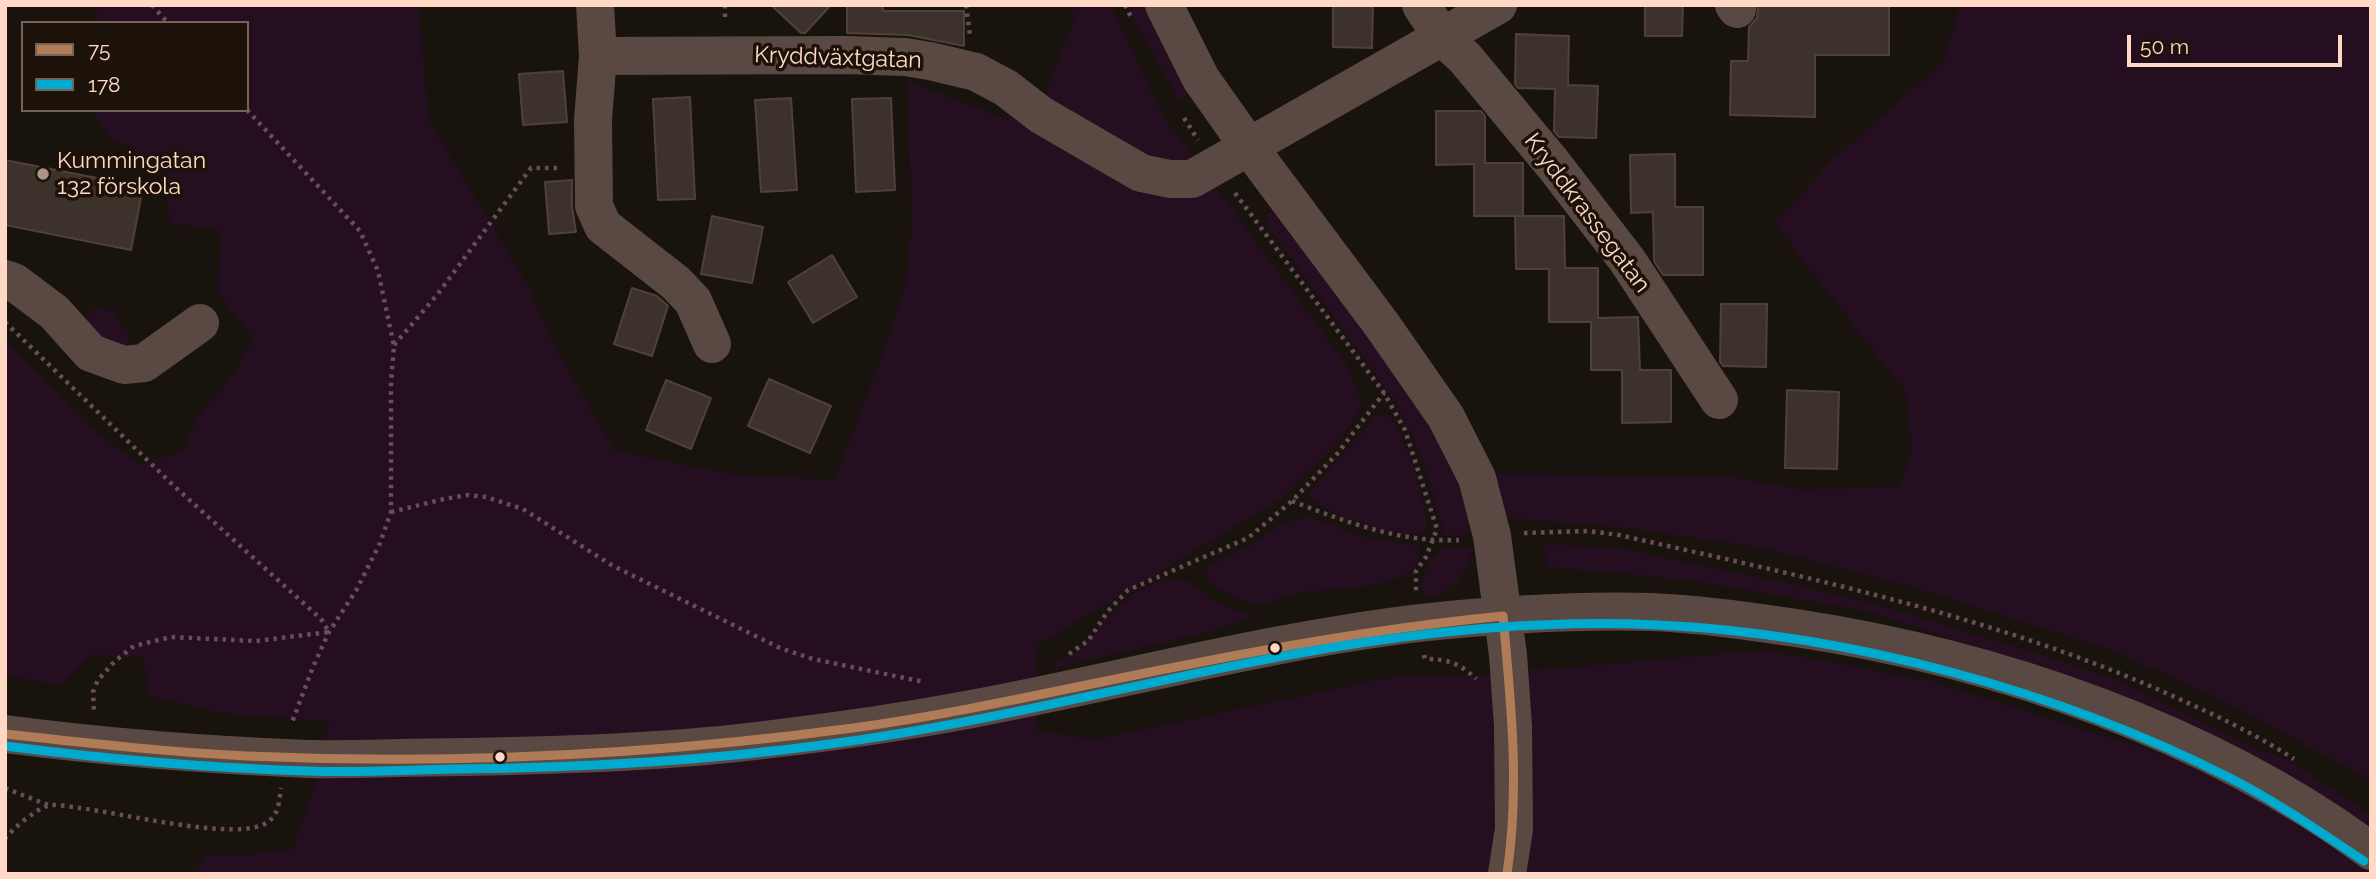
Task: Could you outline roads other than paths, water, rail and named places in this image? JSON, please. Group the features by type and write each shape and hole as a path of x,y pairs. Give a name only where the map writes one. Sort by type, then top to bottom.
{"street":[{"path":"595,5 598,56 592,168 594,206 603,226 676,283 693,301 712,344"},
{"name":"Kryddkrassegatan","path":"1421,5 1442,37 1465,58 1553,164 1627,260 1719,400"},
{"path":"1248,147 1498,5"},
{"path":"1150,17 1201,79 1248,147 1382,325 1446,416 1477,478 1492,536 1508,654 1514,829 1507,874"},
{"name":"Kryddväxtgatan","path":"598,56 846,55 905,57 930,61 976,72 996,82 1041,115 1141,173 1170,179 1192,178 1248,147"},
{"path":"5,279 14,282 54,312 91,353 124,365 144,363 200,323"},
{"path":"5,734 312,759 597,753 767,740 974,709 1274,647 1420,623 1503,616 1653,612 1754,621 1882,643 1985,668 2133,721 2229,764 2276,790 2371,850"}],"place":[{"name":"Kummingatan 132 förskola","path":"43,174"}]}
